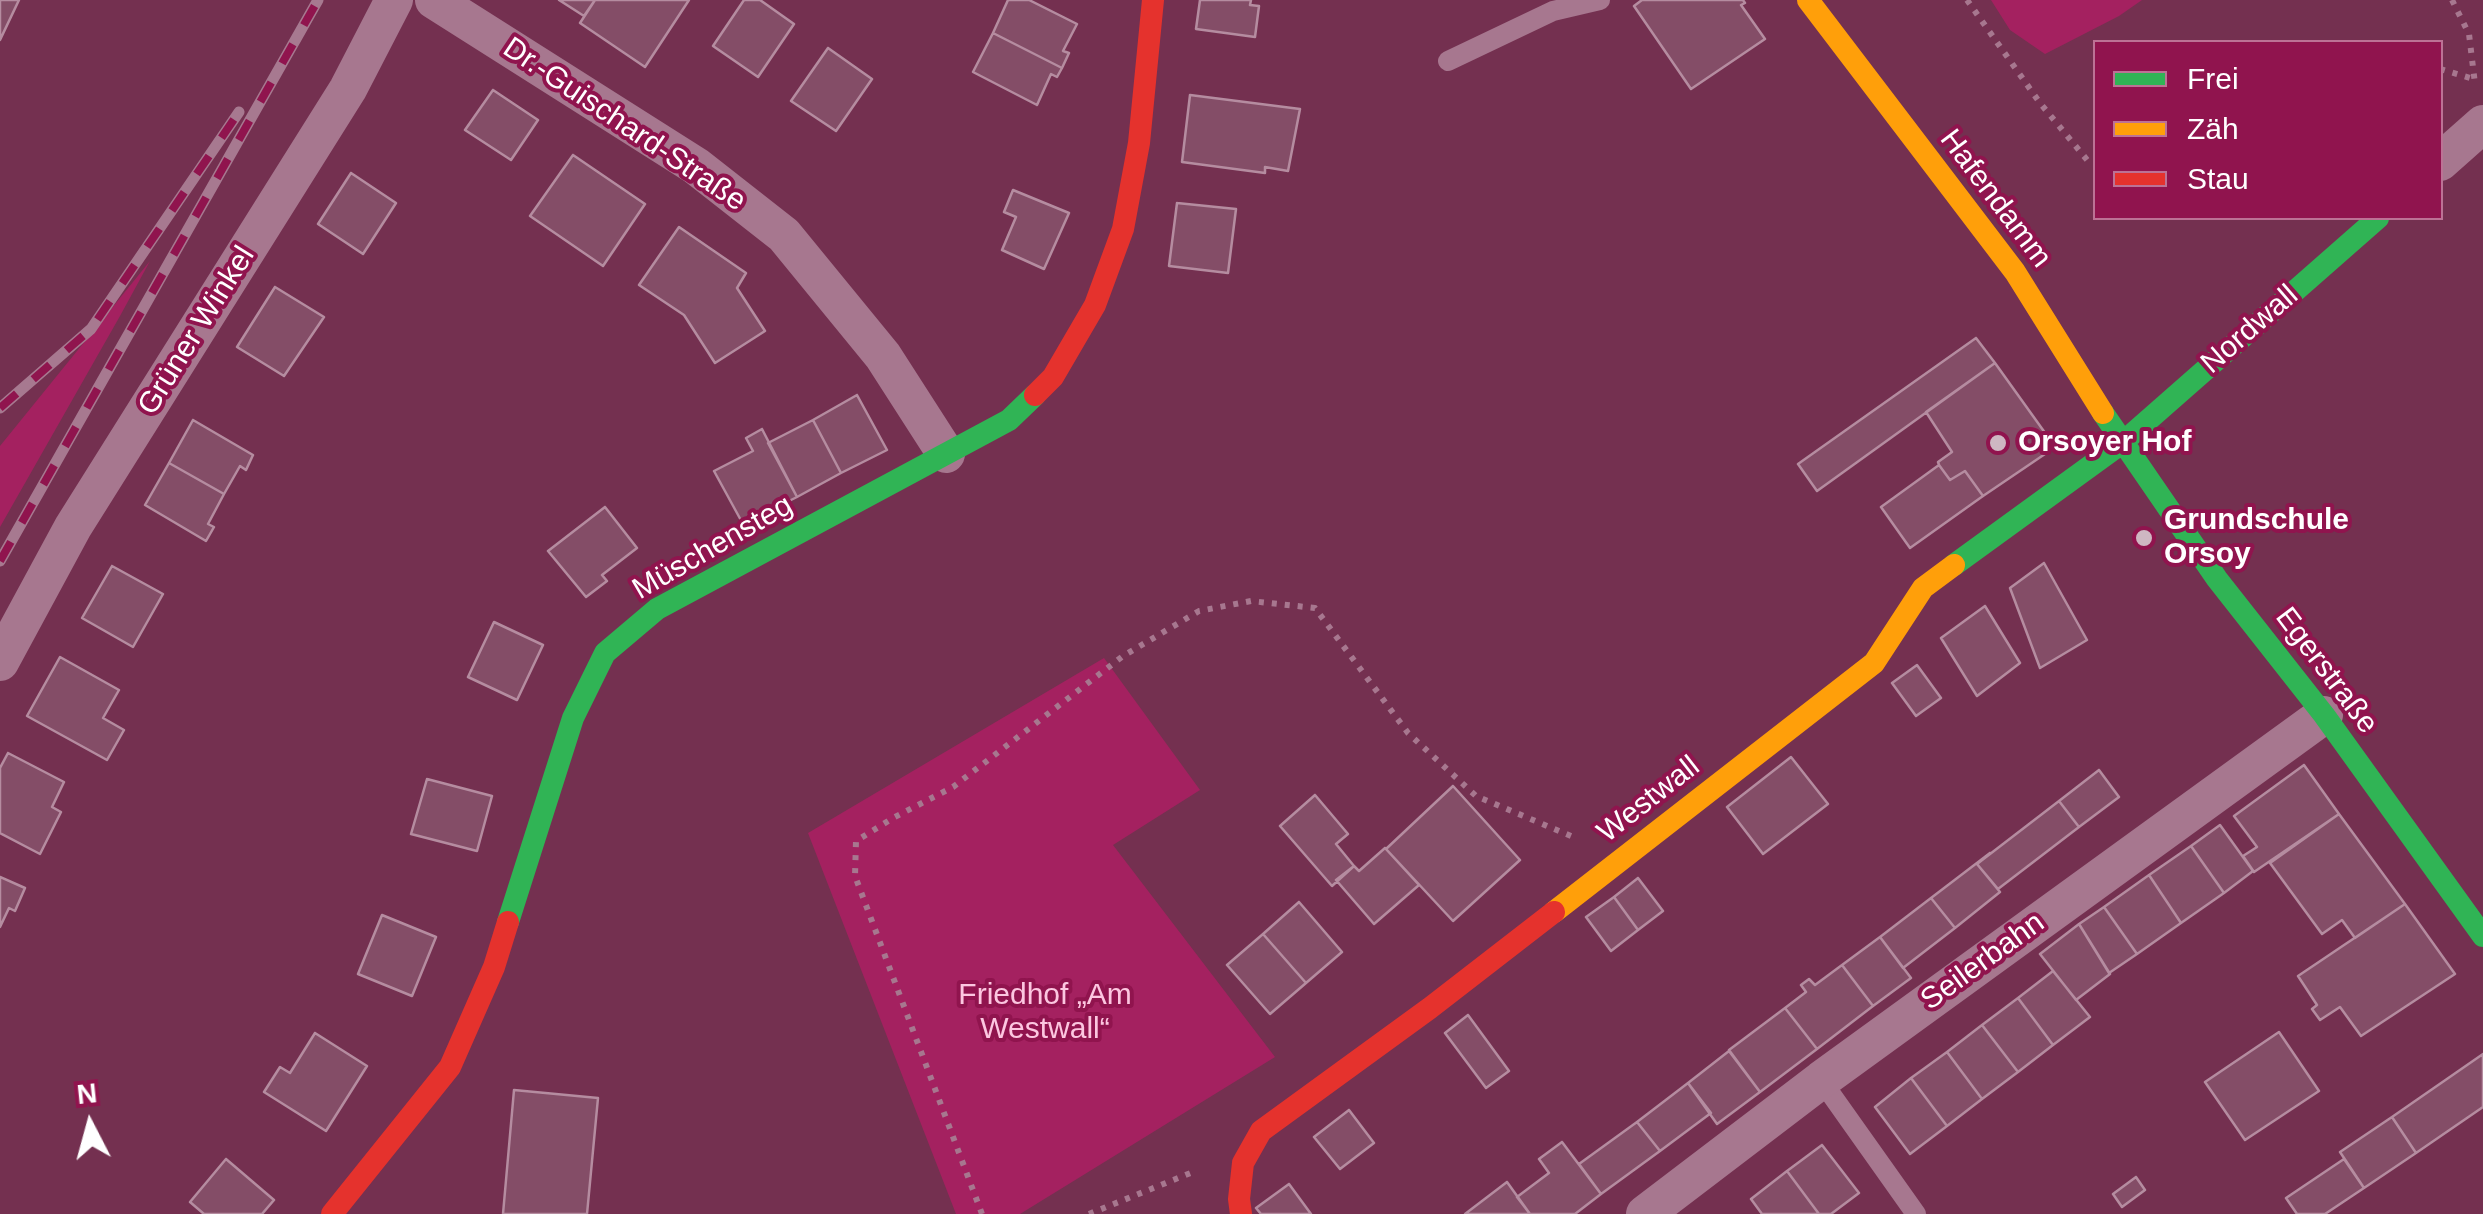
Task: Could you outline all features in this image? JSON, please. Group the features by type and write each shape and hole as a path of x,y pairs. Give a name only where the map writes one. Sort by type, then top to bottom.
{"street":[{"name":"Grüner Winkel","path":"0,662 73,527 338,106 394,0"},
{"name":"Dr.-Guischard-Straße","path":"434,0 696,166 784,235 883,356 946,454"},
{"name":"Müschensteg","path":"332,1214 450,1067 494,966 573,718 605,653 658,609 1009,420 1052,377 1095,305 1123,229 1138,143 1154,0"},
{"name":"Hafendamm","path":"1808,0 2015,272 2122,443"},
{"path":"2443,158 2478,107"},
{"name":"Nordwall","path":"2122,443 2376,220"},
{"name":"Egerstraße","path":"2122,443 2217,578 2324,715 2483,936"},
{"name":"Westwall","path":"1242,1214 1239,1199 1243,1163 1261,1131 1430,1008 1874,663 1922,588 2122,443"},
{"name":"Seilerbahn","path":"1646,1214 1820,1080 2324,715"}],"lane":[{"path":"1448,61 1553,11 1600,0"},
{"path":"1820,1080 1916,1214"}],"path":[{"path":"1967,0 2040,103 2088,162"},
{"path":"2452,0 2469,34 2478,107"},
{"path":"2443,70 2476,80"},
{"path":"982,1214 855,876 856,841 953,787 1124,656 1199,611 1250,600 1315,608 1408,733 1476,796 1580,840"},
{"path":"1089,1214 1199,1170 1202,1185"}],"green space":[{"path":"1991,0 2142,0 2045,54 2010,30"},
{"path":"150,261 120,316 0,527 0,446"},
{"name":"Friedhof „Am Westwall“","path":"1104,658 1200,790 1113,845 1275,1057 1020,1214 956,1214 808,833"}],"building":[{"path":"0,0 19,0 0,40"},
{"path":"559,0 595,0 584,16"},
{"path":"595,0 689,0 645,67 580,23"},
{"path":"744,0 760,0 794,24 758,77 713,46"},
{"path":"1008,0 1029,0 1077,24 1063,51 1069,53 1062,68 993,33"},
{"path":"1200,0 1251,0 1250,5 1259,6 1255,37 1196,29"},
{"path":"1642,0 1743,0 1741,5 1765,39 1691,89 1634,6"},
{"path":"993,33 1062,68 1057,77 1051,74 1037,105 973,72"},
{"path":"828,48 872,79 836,131 791,101"},
{"path":"493,90 538,120 511,160 465,130"},
{"path":"1190,95 1300,109 1288,171 1265,167 1265,173 1182,162"},
{"path":"573,155 645,204 603,266 530,216"},
{"path":"351,173 396,203 363,254 318,224"},
{"path":"1013,190 1069,213 1044,269 1002,250 1016,217 1004,212"},
{"path":"1177,203 1236,209 1228,273 1169,266"},
{"path":"679,227 746,273 737,288 765,331 715,363 684,315 639,285"},
{"path":"275,287 324,317 284,376 237,347"},
{"path":"1976,338 1995,363 1817,491 1798,464"},
{"path":"1995,363 2048,437 2045,454 1983,496 1965,471 1950,480 1939,465 1952,452 1926,412"},
{"path":"857,395 887,450 841,473 813,420"},
{"path":"193,420 253,455 246,470 240,466 224,494 169,463"},
{"path":"813,420 841,473 797,497 768,443"},
{"path":"762,429 797,497 743,524 714,471 753,451 746,438"},
{"path":"169,463 224,494 208,524 214,527 206,541 145,505"},
{"path":"1939,465 1950,480 1965,471 1983,496 1910,548 1881,507"},
{"path":"605,507 637,548 602,575 607,581 586,597 548,551"},
{"path":"2044,563 2087,640 2040,668 2010,588"},
{"path":"112,566 163,594 133,647 82,618"},
{"path":"1985,606 2020,663 1977,696 1941,638"},
{"path":"494,622 543,645 517,700 468,677"},
{"path":"60,657 119,690 103,718 124,730 107,760 27,716"},
{"path":"1917,665 1941,698 1916,716 1892,683"},
{"path":"8,753 64,782 52,807 61,812 40,854 0,833 0,768"},
{"path":"1791,757 1828,804 1763,854 1727,807"},
{"path":"2304,765 2339,814 2254,872 2243,856 2257,847 2234,816"},
{"path":"2099,770 2119,797 2079,827 2059,801"},
{"path":"427,779 492,796 477,851 411,834"},
{"path":"1453,786 1520,860 1453,921 1386,849"},
{"path":"1315,795 1348,834 1336,844 1354,866 1332,886 1280,826"},
{"path":"2059,801 2079,827 1998,889 1977,864"},
{"path":"2339,814 2405,904 2355,938 2342,920 2322,934 2270,863"},
{"path":"2220,825 2253,871 2224,893 2191,846"},
{"path":"2191,846 2224,893 2181,923 2149,875"},
{"path":"1385,848 1419,885 1374,924 1336,880 1354,866 1359,871"},
{"path":"1990,853 1977,864 2000,892 1955,928 1931,898"},
{"path":"2149,875 2181,923 2137,954 2104,907"},
{"path":"0,877 25,888 15,911 9,908 0,927"},
{"path":"1638,878 1663,911 1638,930 1614,897"},
{"path":"1614,897 1638,930 1611,951 1586,917"},
{"path":"1931,898 1955,928 1903,968 1880,937"},
{"path":"1299,902 1342,952 1306,983 1263,934"},
{"path":"2405,904 2455,974 2361,1036 2340,1007 2320,1020 2312,1009 2317,1005 2298,976"},
{"path":"2104,907 2137,954 2109,973 2079,924"},
{"path":"382,915 436,937 412,996 358,974"},
{"path":"2079,924 2110,974 2076,1000 2040,954"},
{"path":"1263,934 1306,983 1270,1014 1227,965"},
{"path":"1880,937 1911,978 1873,1006 1842,965"},
{"path":"1842,965 1873,1006 1817,1049 1785,1008 1806,992 1801,985 1809,979 1815,985"},
{"path":"2053,971 2090,1017 2053,1045 2018,998"},
{"path":"2018,998 2053,1045 2018,1072 1982,1025"},
{"path":"1785,1008 1817,1049 1760,1092 1729,1050"},
{"path":"1468,1015 1509,1071 1486,1088 1445,1033"},
{"path":"1982,1025 2018,1072 1982,1099 1947,1052"},
{"path":"2279,1032 2319,1091 2245,1140 2205,1082"},
{"path":"315,1033 367,1066 326,1131 264,1092 280,1067 290,1073"},
{"path":"1729,1051 1760,1092 1717,1124 1688,1083"},
{"path":"1947,1052 1982,1099 1947,1126 1911,1078"},
{"path":"2483,1054 2483,1107 2416,1153 2392,1117"},
{"path":"1911,1078 1947,1126 1910,1154 1875,1107"},
{"path":"1688,1083 1711,1113 1660,1151 1637,1122"},
{"path":"514,1090 598,1098 587,1214 503,1214"},
{"path":"1349,1110 1374,1143 1340,1169 1314,1137"},
{"path":"2392,1117 2416,1153 2364,1188 2340,1152"},
{"path":"1637,1122 1660,1151 1601,1194 1579,1164"},
{"path":"1562,1142 1601,1194 1575,1214 1530,1214 1517,1197 1549,1173 1539,1159"},
{"path":"1822,1145 1859,1193 1831,1214 1819,1214 1787,1171"},
{"path":"226,1159 274,1200 262,1214 204,1214 190,1202"},
{"path":"2344,1159 2364,1188 2325,1214 2297,1214 2286,1198"},
{"path":"1787,1171 1819,1214 1762,1214 1751,1199"},
{"path":"2136,1177 2145,1190 2122,1207 2113,1194"},
{"path":"1507,1182 1530,1214 1465,1214"},
{"path":"1289,1184 1311,1214 1261,1214 1256,1208"}],"railway":[{"path":"0,561 318,0"},
{"path":"0,408 91,329 239,112"}],"traffic: fast":[{"path":"1954,565 2122,443 2376,220"},
{"path":"508,922 573,718 605,653 657,609 1009,420 1035,395"},
{"path":"2103,413 2217,579 2324,715 2483,936"}],"traffic: slow":[{"path":"1808,0 2015,272 2103,413"},
{"path":"1554,912 1874,663 1923,588 1954,565"}],"traffic: jam":[{"path":"1035,395 1053,377 1095,305 1123,229 1139,143 1153,0"},
{"path":"1241,1214 1243,1163 1261,1131 1554,912"},
{"path":"332,1214 450,1067 494,967 508,922"}],"place":[{"name":"Orsoyer Hof","path":"1998,443"},
{"name":"Grundschule Orsoy","path":"2144,538"}]}
